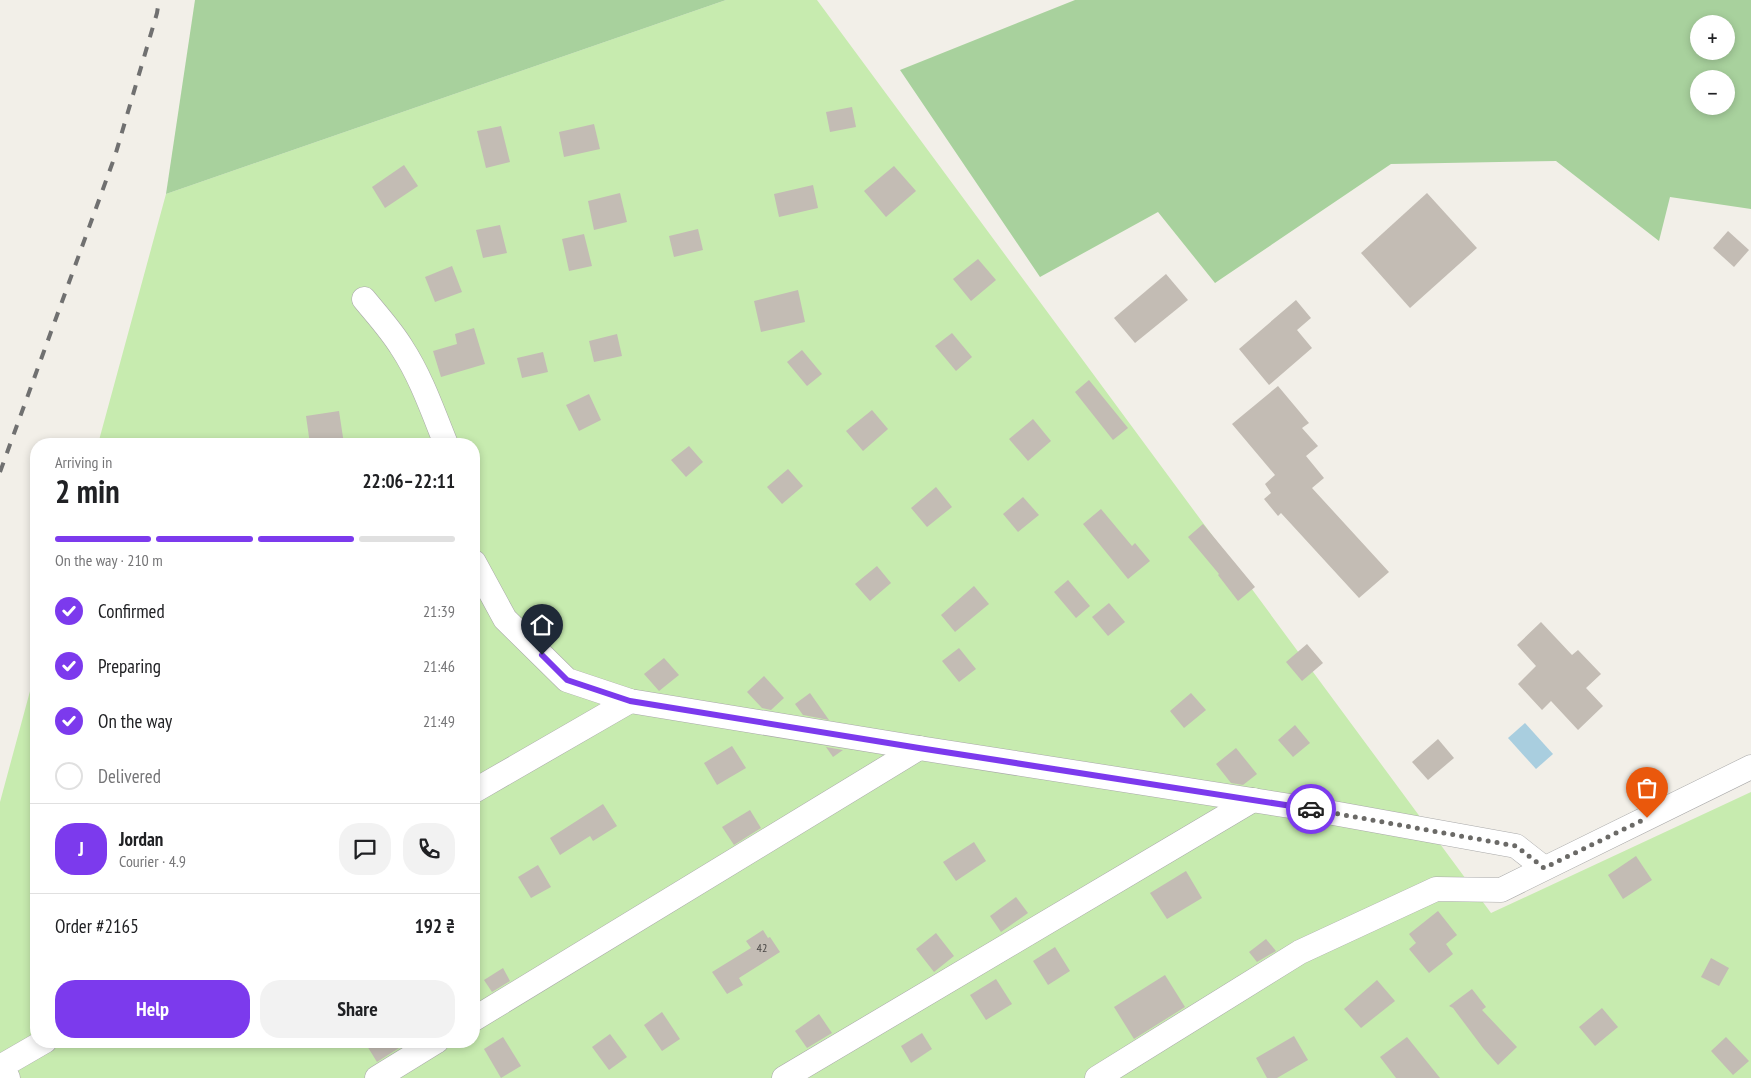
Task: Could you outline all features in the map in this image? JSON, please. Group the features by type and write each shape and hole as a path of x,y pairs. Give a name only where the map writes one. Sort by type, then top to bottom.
{"street":[{"path":"364,298 386,324 403,349 428,400 444,438"},
{"path":"480,573 505,619 567,680 630,701 1254,800 1516,846 1544,868"},
{"path":"480,788 630,701"},
{"path":"480,1015 919,748"},
{"path":"1097,1078 1300,952 1436,889 1501,890 1751,767"},
{"path":"784,1078 1254,800"},
{"path":"8,1078 4,1070 8,1063 33,1048"},
{"path":"377,1078 426,1048"}],"green space":[{"path":"195,0 726,0 166,194"},
{"path":"726,0 817,0 1491,913 1751,792 1751,1078 0,1078 0,802 30,691 30,1048 480,1048 480,438 100,438 166,194"},
{"path":"1075,0 1751,0 1751,209 1670,197 1659,241 1556,161 1391,164 1215,283 1158,212 1040,277 900,70"}],"water":[{"path":"1525,723 1553,754 1536,769 1508,738"}],"building":[{"path":"852,107 856,127 830,132 826,112"},
{"path":"594,124 600,149 564,157 559,132"},
{"path":"501,126 510,162 486,168 477,131"},
{"path":"404,165 418,186 385,208 372,187"},
{"path":"894,166 916,191 886,217 864,191"},
{"path":"813,185 818,208 779,217 774,194"},
{"path":"620,193 627,222 594,230 588,201"},
{"path":"1427,193 1477,248 1410,308 1361,253"},
{"path":"500,225 507,253 483,258 476,230"},
{"path":"698,229 703,250 674,257 669,236"},
{"path":"1728,231 1749,250 1734,267 1713,248"},
{"path":"584,234 592,266 569,271 562,239"},
{"path":"978,259 996,280 971,301 953,279"},
{"path":"452,266 462,292 435,302 425,277"},
{"path":"1166,274 1188,300 1135,343 1114,318"},
{"path":"798,290 805,322 761,332 754,301"},
{"path":"1296,300 1311,318 1297,330 1312,348 1269,385 1239,349"},
{"path":"474,328 485,364 441,377 433,351 457,344 455,334"},
{"path":"952,333 972,357 956,371 935,346"},
{"path":"617,334 622,356 594,362 589,341"},
{"path":"802,350 822,374 807,386 787,362"},
{"path":"543,352 548,372 522,378 517,358"},
{"path":"1089,380 1128,428 1113,440 1075,392"},
{"path":"1278,386 1309,423 1302,428 1318,446 1306,456 1324,478 1312,488 1389,572 1359,598 1281,513 1278,516 1264,499 1271,493 1265,484 1275,475 1232,424"},
{"path":"589,394 601,420 579,431 566,405"},
{"path":"872,410 888,429 863,451 846,431"},
{"path":"339,411 343,438 309,438 306,416"},
{"path":"1033,419 1051,441 1028,461 1009,439"},
{"path":"689,446 703,462 686,477 671,460"},
{"path":"788,469 803,486 782,504 767,487"},
{"path":"936,487 952,507 927,527 911,508"},
{"path":"1023,497 1039,515 1018,532 1003,514"},
{"path":"1101,509 1132,546 1135,543 1150,561 1128,579 1083,524"},
{"path":"1203,524 1255,587 1238,601 1219,574 1188,537"},
{"path":"877,566 891,583 870,601 855,584"},
{"path":"1068,580 1090,606 1076,618 1054,592"},
{"path":"974,586 989,604 955,632 941,615"},
{"path":"1109,603 1125,622 1108,636 1092,617"},
{"path":"1541,622 1572,655 1578,650 1601,674 1586,688 1603,706 1578,730 1551,701 1542,710 1518,684 1536,666 1517,645"},
{"path":"1307,644 1323,663 1302,681 1286,662"},
{"path":"959,648 976,669 959,682 942,661"},
{"path":"664,658 679,675 659,691 644,674"},
{"path":"764,676 784,698 771,710 762,708 747,692"},
{"path":"810,693 829,720 803,715 795,704"},
{"path":"1191,693 1206,710 1184,728 1170,711"},
{"path":"1295,725 1310,743 1293,757 1278,740"},
{"path":"1438,739 1454,758 1428,780 1412,762"},
{"path":"732,746 746,768 717,785 704,763"},
{"path":"826,747 843,750 833,757"},
{"path":"1236,748 1257,774 1243,785 1231,783 1216,764"},
{"path":"603,804 617,826 593,841 590,836 560,855 550,838"},
{"path":"750,810 761,828 734,845 722,827"},
{"path":"974,842 986,861 956,881 943,862"},
{"path":"1636,856 1652,880 1623,899 1608,875"},
{"path":"538,865 551,887 531,898 518,877"},
{"path":"1186,871 1202,898 1167,919 1150,893"},
{"path":"1016,897 1028,913 1001,932 990,916"},
{"path":"1438,911 1457,935 1446,944 1453,954 1429,973 1409,949 1416,943 1409,934"},
{"path":"763,930 780,952 739,978 743,985 727,994 712,972 751,948 746,941"},
{"path":"936,933 954,956 934,972 916,949"},
{"path":"1266,939 1276,951 1257,962 1249,952"},
{"path":"1055,947 1070,971 1048,985 1033,961"},
{"path":"1711,958 1729,968 1719,986 1701,977"},
{"path":"503,968 510,981 492,992 484,980"},
{"path":"1165,975 1185,1007 1134,1039 1114,1007"},
{"path":"996,979 1012,1004 986,1020 970,995"},
{"path":"1377,980 1395,1001 1361,1028 1344,1009"},
{"path":"1472,989 1486,1007 1482,1010 1517,1047 1498,1065 1453,1008 1449,1006"},
{"path":"1602,1008 1618,1027 1595,1046 1579,1027"},
{"path":"662,1012 680,1039 662,1051 644,1025"},
{"path":"819,1014 832,1033 807,1048 795,1031"},
{"path":"922,1033 932,1049 911,1063 901,1046"},
{"path":"610,1034 627,1057 609,1070 592,1047"},
{"path":"1294,1036 1308,1060 1277,1078 1267,1078 1256,1058"},
{"path":"503,1037 521,1066 501,1078 484,1049"},
{"path":"1407,1037 1440,1078 1396,1078 1380,1057"},
{"path":"1726,1037 1749,1061 1733,1075 1711,1051"},
{"path":"368,1048 399,1048 377,1062"}],"railway":[{"path":"0,472 115,156 157,13 159,0"}],"way so far":[{"path":"1311,809 1516,846 1544,868 1647,818"}],"route":[{"path":"542,655 567,680 630,701 1311,809"}]}
